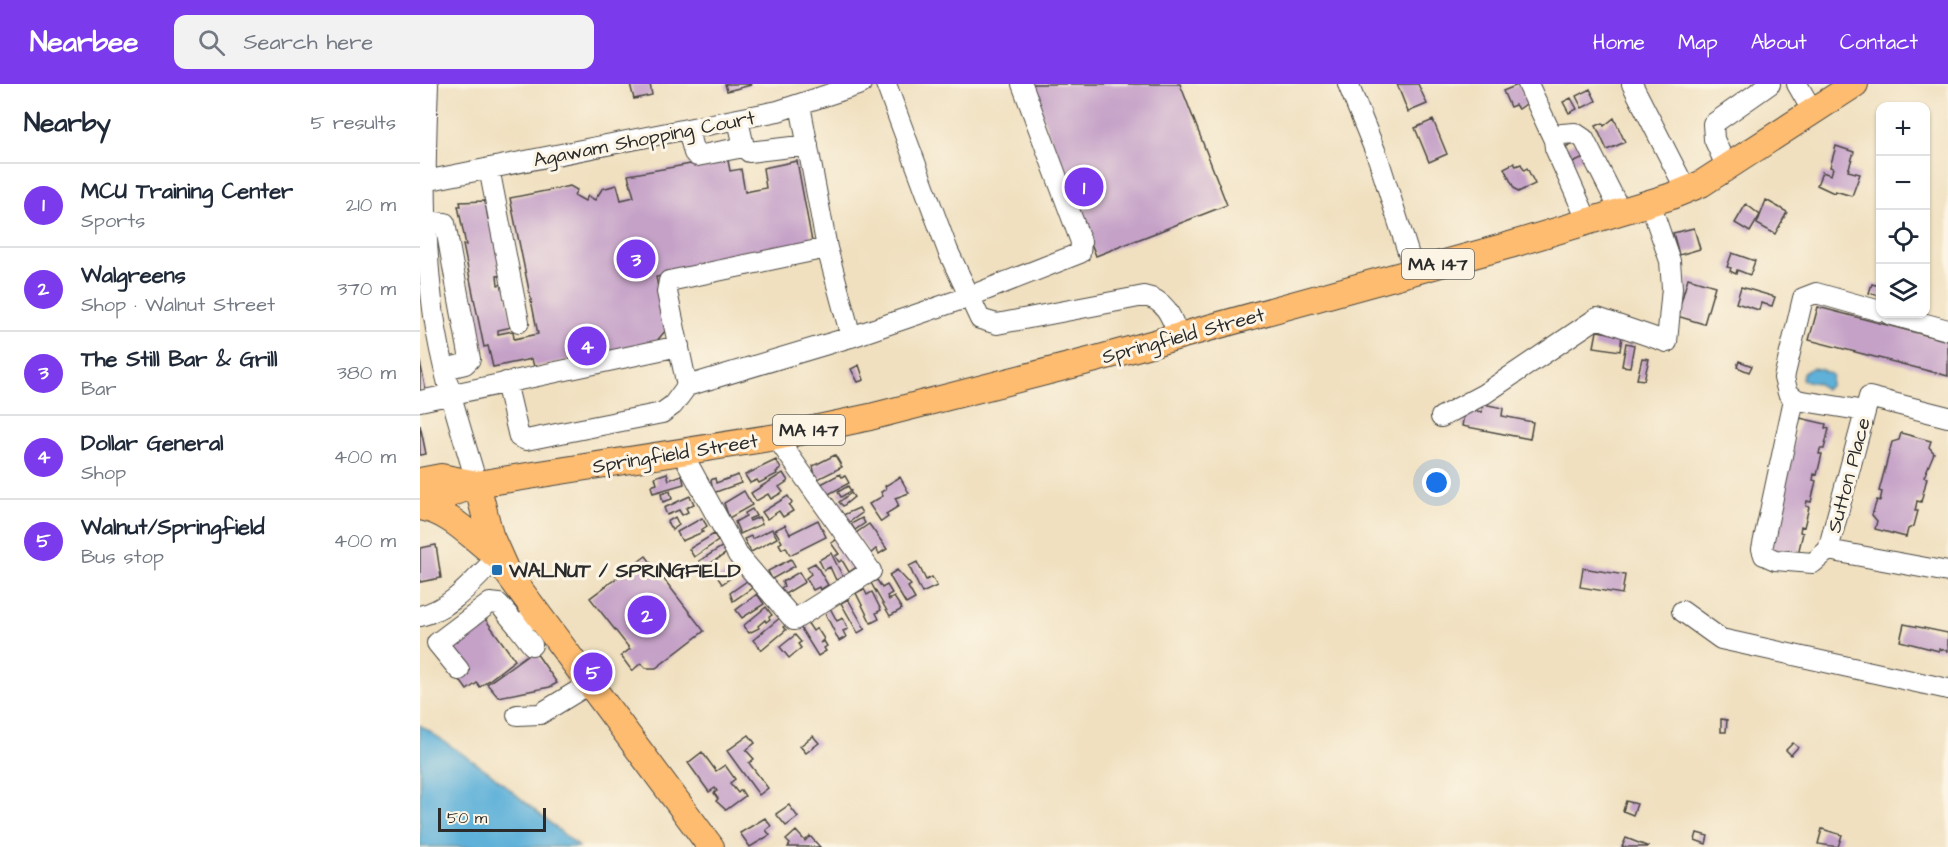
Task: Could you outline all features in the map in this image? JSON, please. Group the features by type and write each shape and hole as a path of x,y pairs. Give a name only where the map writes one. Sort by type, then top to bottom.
{"main road":[{"name":"Springfield Street","path":"420,501 442,497 477,484 776,437 935,401 1588,222 1686,190 1727,168 1855,84"},
{"name":"Springfield Street","path":"420,481 441,477 477,484"},
{"path":"477,484 482,511 498,557 528,621 589,684 711,847"},
{"path":"420,507 440,512 451,518 466,533 498,557"}],"street":[{"path":"428,84 423,144 427,313 477,484"},
{"name":"Agawam Shopping Court","path":"425,181 738,120 800,105 861,84"},
{"path":"886,84 944,241 980,320 997,324 1144,296 1153,297 1169,312 1178,335"},
{"path":"506,382 519,437 526,440 662,412 673,405 687,386 851,338 1075,256 1081,248 1022,84"},
{"path":"1348,84 1378,158 1414,271"},
{"path":"1528,84 1588,222"},
{"path":"1632,84 1686,190"},
{"path":"1727,168 1714,139 1713,124 1770,84"},
{"path":"1797,84 1813,112"},
{"path":"800,105 827,248 851,338"},
{"path":"738,120 744,147 749,152 808,145"},
{"path":"688,130 694,153 697,156 744,147"},
{"path":"1554,140 1562,134 1575,133 1584,139 1621,212"},
{"path":"489,168 519,322"},
{"path":"1442,417 1484,394 1597,318 1667,342 1672,288 1670,261 1650,203"},
{"path":"423,214 445,223 470,354 470,359 465,364 445,369"},
{"path":"687,386 666,288 672,279 827,248"},
{"path":"1867,404 1797,400 1788,393 1784,378 1803,298 1816,293 1876,310"},
{"path":"1904,318 1948,330"},
{"path":"420,401 679,346"},
{"path":"1797,400 1793,404 1762,549 1764,555 1775,560 1813,563 1828,550"},
{"name":"Sutton Place","path":"1947,410 1867,404 1828,550 1948,572"},
{"path":"682,453 738,555 794,620 871,571 776,437"},
{"path":"420,616 460,596 498,557"},
{"path":"459,670 437,643 490,603 499,604 528,621 532,645"},
{"path":"1682,611 1722,639 1948,689"},
{"path":"517,715 540,714 589,684"}],"water":[{"path":"1812,368 1832,375 1830,386 1825,389 1817,383 1802,380 1803,373"},
{"path":"420,725 489,772 579,847 420,847"}],"building":[{"path":"630,84 650,84 652,95 634,99"},
{"path":"725,84 750,84 751,85 727,91"},
{"path":"1030,84 1180,84 1227,205 1096,256"},
{"path":"1397,84 1418,84 1427,104 1408,112"},
{"path":"1520,84 1526,104 1519,109 1515,105 1510,107 1503,91"},
{"path":"1590,89 1596,101 1582,108 1576,96"},
{"path":"1571,98 1577,109 1569,113 1563,102"},
{"path":"1614,118 1625,142 1607,150 1596,126 1603,123 1604,126"},
{"path":"1433,120 1447,154 1429,162 1415,128"},
{"path":"1578,141 1586,157 1573,163 1565,147"},
{"path":"1836,146 1854,152 1848,171 1860,174 1852,196 1835,191 1834,193 1817,185 1822,172 1831,175 1833,168 1830,167"},
{"path":"727,155 730,171 741,169 745,192 766,188 763,168 797,161 813,247 656,277 666,330 655,343 534,367 532,359 493,367 488,346 484,347 463,245 466,245 458,206 461,206 460,202 485,201 488,219 494,218 505,275 497,276 498,285 506,284 512,327 498,330 498,334 513,331 514,339 538,334 510,198 570,186 577,190 574,195 585,201 588,196 595,200 602,189 617,185 621,200 634,197 628,175 719,159"},
{"path":"1514,163 1516,166 1521,164 1524,170 1527,168 1535,184 1518,192 1514,188 1504,168"},
{"path":"1766,200 1787,212 1775,234 1757,224"},
{"path":"1746,204 1760,215 1750,232 1735,223"},
{"path":"1694,228 1700,249 1679,255 1673,233"},
{"path":"1732,253 1755,261 1750,275 1737,270 1736,274 1730,271 1731,268 1727,267"},
{"path":"1688,278 1715,286 1704,324 1677,316"},
{"path":"1872,284 1876,285 1876,295 1869,293"},
{"path":"1741,287 1775,297 1772,306 1761,303 1759,310 1736,303"},
{"path":"1818,307 1948,341 1948,376 1809,340"},
{"path":"1597,331 1622,335 1620,351 1594,347"},
{"path":"1626,343 1634,345 1630,367 1622,366"},
{"path":"1642,358 1649,359 1644,380 1637,379"},
{"path":"1739,361 1752,366 1749,372 1737,367"},
{"path":"420,362 426,391 420,392"},
{"path":"859,365 864,380 858,382 851,369"},
{"path":"1483,404 1503,408 1502,416 1533,422 1530,439 1462,426 1465,409 1482,412"},
{"path":"1800,418 1826,424 1825,428 1829,429 1824,449 1820,449 1819,454 1822,454 1817,475 1814,474 1813,480 1816,481 1811,502 1807,501 1806,506 1809,507 1804,527 1801,526 1800,532 1803,533 1798,554 1768,550"},
{"path":"420,425 426,454 420,455"},
{"path":"1901,433 1931,441 1929,447 1934,453 1924,477 1927,478 1921,502 1917,501 1915,511 1918,511 1914,526 1908,529 1906,537 1875,529 1877,521 1872,515 1877,500 1880,501 1882,492 1879,491 1892,442 1899,440"},
{"path":"835,455 842,467 816,480 813,466"},
{"path":"776,460 781,469 776,472 777,474 759,483 757,480 750,483 745,475"},
{"path":"667,473 669,480 682,475 684,484 653,493 651,486 657,484 655,477"},
{"path":"783,473 788,481 779,487 783,492 771,499 768,494 756,501 751,493"},
{"path":"840,474 842,477 845,476 849,483 827,495 821,484"},
{"path":"738,475 741,483 713,493 711,480 715,478 716,483"},
{"path":"900,477 909,493 895,498 899,506 886,514 888,517 881,522 869,504 883,496 881,492 886,489 885,486"},
{"path":"848,486 851,491 841,497 838,492"},
{"path":"670,491 672,499 663,502 661,494"},
{"path":"744,491 752,505 729,518 724,503"},
{"path":"851,493 854,497 843,506 839,502"},
{"path":"690,496 694,504 686,508 688,512 682,515 679,510 667,515 664,508"},
{"path":"788,496 792,503 789,505 793,511 783,517 779,511 767,519 762,512"},
{"path":"859,508 862,513 848,523 843,515"},
{"path":"752,509 756,516 749,519 750,521 759,517 762,524 740,534 735,522 746,516 745,513"},
{"path":"675,517 679,525 672,530 667,522"},
{"path":"702,518 707,526 701,530 703,532 682,541 677,532"},
{"path":"862,518 865,523 855,530 851,524"},
{"path":"818,520 826,537 790,555 786,547 782,549 779,544 782,542 775,530 785,525 790,534"},
{"path":"869,524 887,549 879,554 876,549 870,554 856,533"},
{"path":"772,529 777,538 751,552 744,539 751,536 752,539"},
{"path":"714,534 718,541 694,557 689,549"},
{"path":"839,538 858,566 849,572 842,560 839,562 835,556 839,554 831,543"},
{"path":"436,545 441,578 420,582 420,548"},
{"path":"723,546 727,553 703,568 699,561"},
{"path":"831,553 843,577 836,580 830,567 824,570 819,560"},
{"path":"646,556 704,631 656,668 646,668 641,663 632,671 621,656 630,649 590,598"},
{"path":"791,559 795,566 772,579 768,571"},
{"path":"917,562 926,580 932,577 937,586 922,593 909,566"},
{"path":"815,563 828,585 820,590 819,587 813,590 806,578 811,574 807,567"},
{"path":"735,566 739,572 722,584 718,578"},
{"path":"1583,568 1625,575 1622,594 1580,587"},
{"path":"897,570 911,585 908,587 915,599 906,604 889,575"},
{"path":"799,572 805,582 785,594 781,588 784,586 782,582"},
{"path":"877,580 882,588 887,585 892,593 887,596 889,600 894,597 902,609 890,616 871,583"},
{"path":"747,581 752,588 733,601 730,593"},
{"path":"864,589 867,595 872,592 881,610 876,613 879,619 871,623 856,593"},
{"path":"757,594 764,604 742,618 736,610"},
{"path":"848,599 865,629 858,633 841,603"},
{"path":"766,607 772,615 770,619 766,622 765,620 758,626 759,628 749,633 743,626"},
{"path":"830,608 837,621 843,618 848,629 843,631 846,637 839,641 824,611"},
{"path":"483,616 515,660 480,687 477,683 467,690 459,679 447,643"},
{"path":"781,617 787,624 783,627 786,630 762,650 753,640"},
{"path":"807,622 813,631 817,628 824,639 820,643 824,641 827,646 824,648 826,651 818,656 800,627"},
{"path":"1904,624 1948,633 1948,651 1939,649 1939,651 1900,641"},
{"path":"795,635 801,642 798,644 801,648 789,658 780,647"},
{"path":"534,650 557,683 550,687 498,697 487,684"},
{"path":"1721,719 1727,720 1726,732 1721,732"},
{"path":"749,735 755,743 746,750 754,759 749,763 768,788 759,795 727,751"},
{"path":"813,736 819,743 806,753 800,746"},
{"path":"1793,743 1798,747 1791,755 1786,750"},
{"path":"702,752 716,771 725,765 735,779 730,783 738,793 741,790 745,796 726,810 716,801 718,799 714,793 717,791 715,788 709,792 688,763"},
{"path":"1626,801 1637,804 1633,815 1623,811"},
{"path":"789,805 798,817 786,826 776,814"},
{"path":"765,818 771,826 766,830 770,835 750,847 740,833"},
{"path":"1822,829 1842,835 1838,847 1818,844"},
{"path":"796,831 805,841 810,836 820,847 788,847 790,844 786,840"},
{"path":"1697,833 1708,836 1706,844 1695,840"},
{"path":"1626,838 1649,847 1622,847"}],"place":[{"name":"MCU Training Center","path":"1084,187"},
{"name":"The Still Bar & Grill","path":"636,259"},
{"name":"Dollar General","path":"587,346"},
{"name":"WALNUT / SPRINGFIELD","path":"497,570"},
{"name":"Walgreens","path":"647,615"},
{"name":"Walnut/Springfield","path":"593,672"}]}
